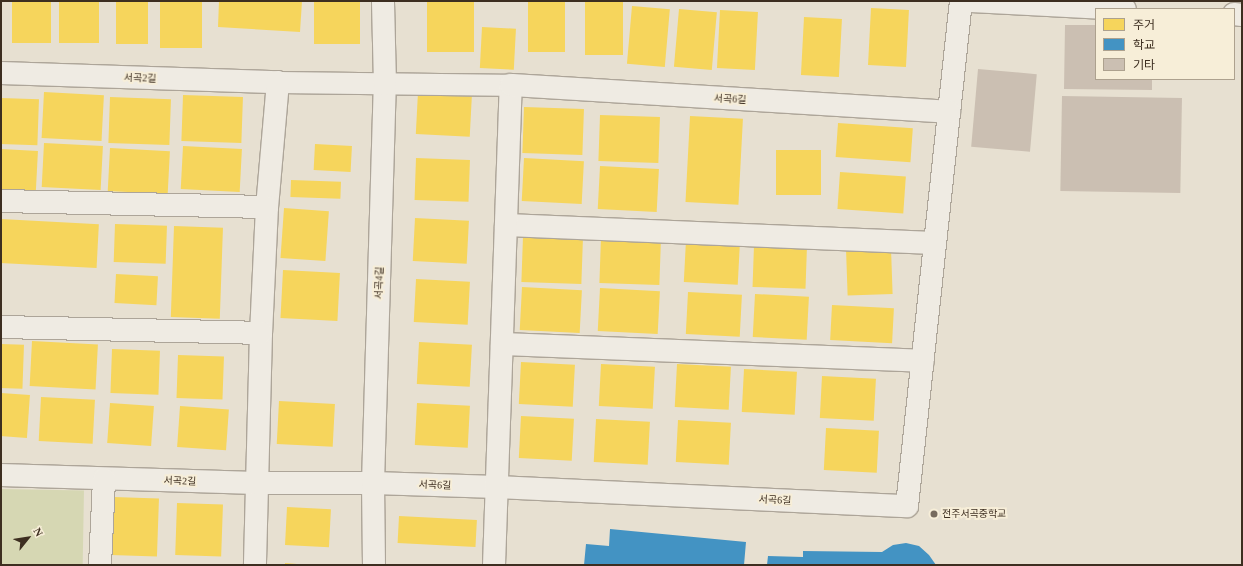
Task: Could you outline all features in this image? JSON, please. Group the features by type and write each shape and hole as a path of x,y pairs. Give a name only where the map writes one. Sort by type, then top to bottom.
{"street":[{"name":"서곡4길","path":"374,565 373,483 385,84 383,1"},
{"name":"서곡6길","path":"373,483 497,487 907,506 961,1"},
{"path":"972,1 1106,8"},
{"name":"서곡2길","path":"1,73 385,84"},
{"path":"255,565 261,333 267,207 278,82"},
{"name":"서곡6길","path":"385,84 511,85 949,112"},
{"path":"494,565 511,85"},
{"path":"1,201 267,207"},
{"path":"506,225 935,243"},
{"path":"1,327 261,333"},
{"path":"502,344 923,361"},
{"name":"서곡2길","path":"1,475 256,483 373,483"},
{"path":"100,565 104,479"}],"green space":[{"path":"1,489 84,490 83,565 1,565"}],"building: 주거":[{"path":"12,1 51,1 51,43 12,43"},
{"path":"59,1 99,1 99,43 59,43"},
{"path":"116,1 148,1 148,44 116,44"},
{"path":"160,1 202,1 202,48 160,48"},
{"path":"219,1 302,1 300,32 218,27"},
{"path":"314,1 360,1 360,44 314,44"},
{"path":"427,1 474,1 474,52 427,52"},
{"path":"528,1 565,1 565,52 528,52"},
{"path":"585,1 623,1 623,55 585,55"},
{"path":"632,6 670,9 665,67 627,64"},
{"path":"871,8 909,10 906,67 868,65"},
{"path":"679,9 717,12 712,70 674,67"},
{"path":"720,10 758,12 755,70 717,68"},
{"path":"804,17 842,19 839,77 801,75"},
{"path":"482,27 516,29 514,70 480,68"},
{"path":"44,92 104,95 102,141 42,138"},
{"path":"418,92 472,95 470,137 416,134"},
{"path":"183,95 243,97 241,143 181,141"},
{"path":"110,97 171,99 169,145 108,143"},
{"path":"1,98 39,99 37,145 1,144"},
{"path":"524,107 584,109 582,155 522,153"},
{"path":"600,115 660,117 658,163 598,161"},
{"path":"690,116 743,119 738,205 685,202"},
{"path":"838,123 913,128 910,162 836,157"},
{"path":"44,143 103,146 101,190 42,187"},
{"path":"315,144 352,146 351,172 314,170"},
{"path":"183,146 242,149 240,192 181,189"},
{"path":"110,148 170,151 168,194 108,191"},
{"path":"1,149 38,151 36,195 1,193"},
{"path":"776,150 821,150 821,195 776,195"},
{"path":"416,158 470,160 469,202 415,200"},
{"path":"524,158 584,161 582,204 522,201"},
{"path":"600,166 659,169 657,212 598,209"},
{"path":"840,172 906,177 903,214 837,209"},
{"path":"291,180 341,182 340,199 290,197"},
{"path":"284,208 329,211 325,261 281,258"},
{"path":"415,218 469,221 467,264 413,261"},
{"path":"1,219 99,224 97,268 1,263"},
{"path":"115,224 167,226 166,264 114,262"},
{"path":"174,226 223,228 220,319 171,317"},
{"path":"523,236 583,238 581,284 521,282"},
{"path":"601,237 661,239 659,285 599,283"},
{"path":"686,240 740,243 738,285 684,282"},
{"path":"754,245 807,247 806,289 753,287"},
{"path":"891,248 893,294 848,296 846,250"},
{"path":"283,270 340,273 337,321 280,318"},
{"path":"116,274 158,276 156,305 114,303"},
{"path":"416,279 470,282 468,325 414,322"},
{"path":"522,287 582,290 580,333 520,330"},
{"path":"600,288 660,291 658,334 598,331"},
{"path":"688,292 742,295 740,337 686,334"},
{"path":"755,294 809,297 807,340 753,337"},
{"path":"832,305 894,308 892,343 830,340"},
{"path":"32,341 98,344 96,389 30,386"},
{"path":"419,342 472,345 470,387 417,384"},
{"path":"1,344 24,345 22,389 1,388"},
{"path":"112,349 160,351 158,395 110,393"},
{"path":"178,355 224,357 222,400 176,398"},
{"path":"521,362 575,365 573,407 519,404"},
{"path":"601,364 655,367 653,409 599,406"},
{"path":"677,364 731,367 729,410 675,407"},
{"path":"744,369 797,372 795,415 742,412"},
{"path":"822,376 876,379 874,421 820,418"},
{"path":"1,393 30,395 27,438 1,436"},
{"path":"41,397 95,400 93,444 39,441"},
{"path":"279,401 335,404 333,447 277,444"},
{"path":"110,403 154,406 151,446 107,443"},
{"path":"417,403 470,406 468,448 415,445"},
{"path":"180,406 229,409 226,450 177,447"},
{"path":"521,416 574,419 572,461 519,458"},
{"path":"596,419 650,422 648,465 594,462"},
{"path":"678,420 731,423 729,465 676,462"},
{"path":"826,428 879,431 877,473 824,470"},
{"path":"113,497 159,499 157,557 111,555"},
{"path":"177,503 223,505 221,557 175,555"},
{"path":"287,507 331,509 329,547 285,545"},
{"path":"399,516 477,520 475,547 398,543"},
{"path":"285,563 297,564 297,565 285,565"}],"building: 학교":[{"path":"610,529 746,542 744,565 584,565 586,544 609,546"},
{"path":"906,543 919,546 929,555 936,565 767,565 768,556 803,557 803,551 882,552 893,545"}],"building: 기타":[{"path":"1065,25 1095,25 1095,80 1152,80 1152,90 1064,89"},
{"path":"978,69 1037,74 1030,152 971,147"},
{"path":"1062,96 1182,98 1180,193 1060,191"}],"place":[{"name":"전주서곡중학교","path":"934,514"}]}
